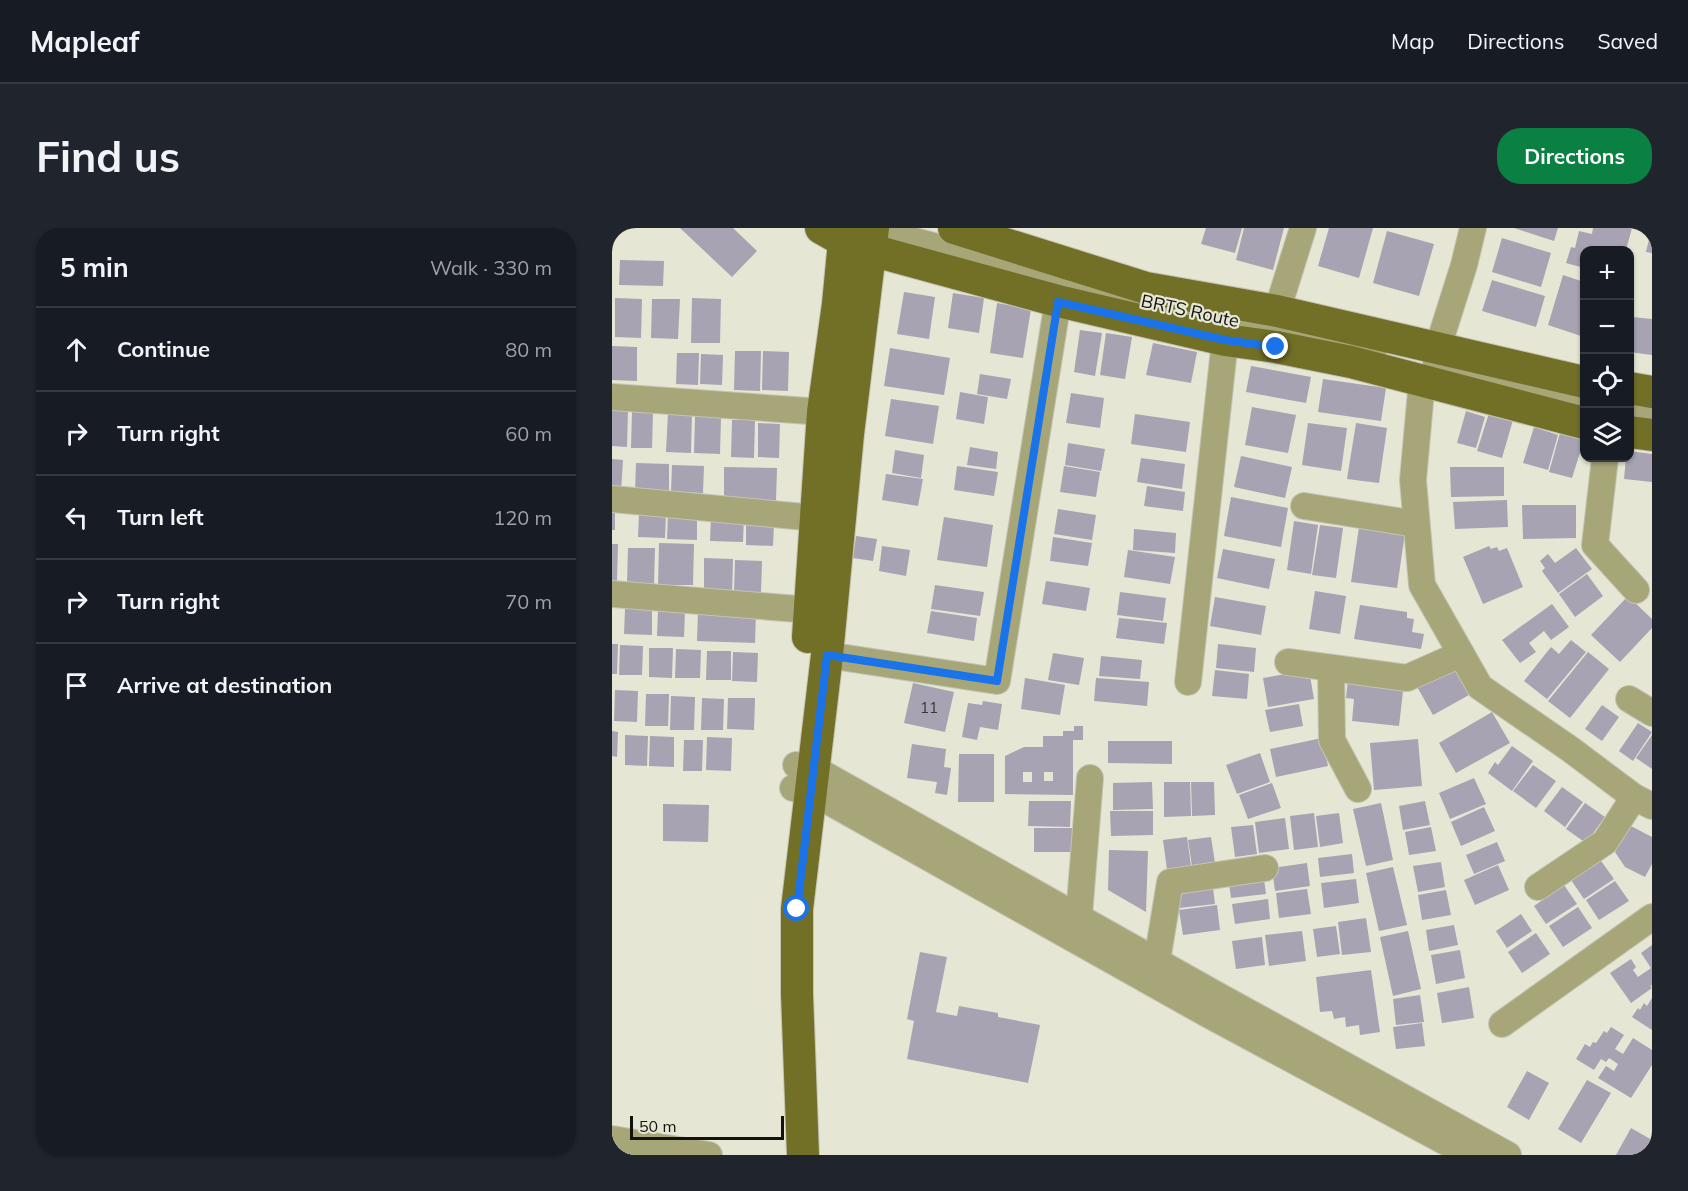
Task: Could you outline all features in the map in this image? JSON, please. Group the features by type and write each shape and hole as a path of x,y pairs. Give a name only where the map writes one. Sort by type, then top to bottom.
{"main road":[{"path":"954,228 1146,288 1277,311 1580,381"},
{"path":"857,233 1058,302 1225,340 1276,347 1351,362 1580,422"},
{"path":"803,1155 797,993 797,909 803,778 804,690 823,412 857,233"},
{"path":"787,1155 780,908 827,655 862,310 857,233"},
{"path":"1634,389 1652,392"},
{"path":"1634,433 1652,435"}],"street":[{"path":"1277,311 1303,228"},
{"path":"1438,347 1464,265 1473,228"},
{"name":"BRTS Route","path":"857,233 1146,302 1404,355 1580,404"},
{"path":"827,655 997,681 1058,302"},
{"path":"1188,682 1225,340"},
{"path":"1422,380 1413,480 1422,585 1480,687 1643,802 1605,842 1538,887"},
{"path":"612,397 823,412"},
{"path":"1634,417 1652,420"},
{"path":"1605,462 1595,545 1636,590"},
{"path":"612,499 816,518"},
{"path":"1304,506 1416,524"},
{"path":"612,594 810,610"},
{"path":"1288,662 1407,678 1461,654"},
{"path":"1331,668 1332,740 1358,789"},
{"path":"1629,699 1652,713"},
{"path":"803,778 1079,916 1508,1155"},
{"path":"803,778 1209,1015 1470,1155"},
{"path":"1079,916 1090,778"},
{"path":"1157,961 1170,882 1265,868"},
{"path":"1502,1024 1652,917"},
{"path":"612,1139 709,1155"}],"building":[{"path":"680,228 733,228 757,251 732,277"},
{"path":"1206,228 1242,228 1235,253 1201,244"},
{"path":"1244,228 1284,228 1273,270 1236,260"},
{"path":"1329,228 1373,228 1359,278 1318,266"},
{"path":"1514,228 1558,228 1554,241"},
{"path":"1593,228 1632,228 1627,246 1580,246 1580,267 1566,263 1571,247 1575,248 1579,231 1592,234"},
{"path":"1387,231 1434,244 1419,296 1373,283"},
{"path":"1652,231 1652,253 1646,252"},
{"path":"1502,238 1551,253 1541,287 1492,272"},
{"path":"620,260 664,261 663,286 619,285"},
{"path":"1563,275 1580,281 1580,336 1548,325"},
{"path":"1492,280 1545,296 1536,327 1482,311"},
{"path":"904,292 935,297 929,339 897,334"},
{"path":"953,293 984,298 979,333 948,328"},
{"path":"615,298 642,299 641,338 615,337"},
{"path":"692,298 721,299 720,343 691,343"},
{"path":"652,299 680,299 678,339 651,338"},
{"path":"997,303 1031,309 1023,358 990,353"},
{"path":"1634,317 1652,319 1652,355 1634,353"},
{"path":"1080,330 1102,333 1095,376 1074,372"},
{"path":"1106,333 1132,337 1125,379 1100,375"},
{"path":"1153,343 1197,352 1191,383 1146,375"},
{"path":"612,346 637,347 637,381 612,380"},
{"path":"890,348 950,358 944,395 884,386"},
{"path":"735,351 761,351 760,391 734,390"},
{"path":"763,351 789,352 788,391 762,390"},
{"path":"677,353 699,353 698,385 676,384"},
{"path":"701,354 723,355 722,385 700,384"},
{"path":"1251,366 1311,377 1306,403 1246,392"},
{"path":"980,374 1011,379 1007,399 977,394"},
{"path":"1323,379 1386,388 1381,421 1318,412"},
{"path":"960,392 988,397 984,424 956,419"},
{"path":"1071,393 1104,398 1100,428 1066,423"},
{"path":"891,399 939,406 933,444 885,436"},
{"path":"1252,407 1296,415 1288,453 1245,445"},
{"path":"612,408 628,409 627,447 612,446"},
{"path":"1466,411 1485,417 1476,448 1457,443"},
{"path":"632,412 653,413 652,448 631,448"},
{"path":"668,413 692,414 691,453 666,452"},
{"path":"1489,413 1513,420 1502,458 1477,451"},
{"path":"1135,414 1190,422 1186,452 1131,444"},
{"path":"695,416 721,417 720,454 694,453"},
{"path":"732,420 755,420 754,458 731,457"},
{"path":"758,423 780,424 779,458 758,457"},
{"path":"1308,423 1347,428 1341,471 1302,465"},
{"path":"1356,423 1387,428 1379,483 1347,479"},
{"path":"1534,427 1558,435 1548,470 1523,463"},
{"path":"1560,433 1580,439 1580,453 1572,478 1549,472"},
{"path":"1068,443 1105,449 1101,471 1065,465"},
{"path":"970,447 998,452 996,469 967,465"},
{"path":"895,450 924,455 921,478 892,473"},
{"path":"1634,452 1652,454 1652,482 1624,479 1626,462 1634,462"},
{"path":"1241,456 1292,467 1285,498 1234,487"},
{"path":"1141,458 1185,464 1182,489 1137,482"},
{"path":"612,459 623,460 621,492 612,491"},
{"path":"636,463 669,464 669,493 635,492"},
{"path":"672,465 704,466 703,493 671,492"},
{"path":"957,466 998,472 994,496 954,490"},
{"path":"1064,466 1100,472 1096,497 1060,492"},
{"path":"724,467 777,468 776,501 724,500"},
{"path":"1450,467 1504,467 1504,496 1451,497"},
{"path":"886,474 923,479 918,506 882,500"},
{"path":"1147,486 1185,492 1183,511 1144,506"},
{"path":"1231,497 1288,508 1281,547 1224,536"},
{"path":"1507,500 1508,527 1455,529 1453,502"},
{"path":"1522,505 1576,505 1576,538 1523,539"},
{"path":"612,506 615,506 615,530 612,530"},
{"path":"1058,509 1096,515 1092,540 1054,534"},
{"path":"668,513 697,514 697,540 667,539"},
{"path":"639,514 666,514 665,538 638,537"},
{"path":"711,516 744,517 743,542 710,541"},
{"path":"944,517 993,525 987,567 937,560"},
{"path":"1294,521 1318,525 1311,574 1287,570"},
{"path":"746,522 774,523 773,546 746,545"},
{"path":"1320,525 1343,528 1336,578 1312,575"},
{"path":"1359,527 1405,533 1397,588 1351,582"},
{"path":"1134,529 1176,533 1175,553 1133,550"},
{"path":"856,536 877,539 873,561 853,558"},
{"path":"1053,537 1092,543 1088,566 1050,561"},
{"path":"659,543 694,544 693,585 658,585"},
{"path":"612,544 618,544 617,581 612,581"},
{"path":"882,546 910,550 906,576 879,571"},
{"path":"1489,546 1491,549 1497,547 1499,551 1507,548 1523,587 1483,604 1463,557"},
{"path":"628,548 655,548 654,584 627,583"},
{"path":"1576,548 1592,569 1558,593 1542,571 1545,568 1540,561 1548,554 1555,563"},
{"path":"1223,549 1275,559 1269,589 1217,578"},
{"path":"1128,550 1175,557 1170,584 1124,577"},
{"path":"704,558 733,559 732,595 704,595"},
{"path":"735,560 762,561 761,593 734,593"},
{"path":"1587,574 1603,596 1575,617 1559,594"},
{"path":"1046,581 1090,588 1086,611 1042,604"},
{"path":"935,585 984,592 980,616 931,609"},
{"path":"1315,591 1346,596 1340,634 1309,629"},
{"path":"1120,592 1166,598 1163,621 1117,615"},
{"path":"1628,596 1652,619 1652,628 1620,662 1591,635"},
{"path":"1215,597 1266,606 1261,635 1210,626"},
{"path":"1552,604 1569,627 1551,640 1544,631 1529,643 1536,652 1520,663 1502,640"},
{"path":"1360,605 1407,612 1407,618 1414,619 1412,632 1424,634 1421,649 1354,639"},
{"path":"625,608 652,609 652,635 624,634"},
{"path":"658,610 685,611 684,637 657,636"},
{"path":"698,611 756,612 755,643 697,641"},
{"path":"931,611 977,618 974,641 927,633"},
{"path":"1119,618 1167,623 1164,644 1116,638"},
{"path":"1571,640 1586,652 1547,699 1524,681 1551,647 1559,654"},
{"path":"612,644 618,644 617,674 612,674"},
{"path":"1218,644 1256,648 1254,672 1216,668"},
{"path":"620,645 643,646 642,675 619,675"},
{"path":"649,648 673,648 672,678 649,677"},
{"path":"676,649 701,650 700,678 675,678"},
{"path":"707,651 731,651 731,680 706,680"},
{"path":"733,652 758,653 757,682 732,681"},
{"path":"1588,652 1609,669 1570,718 1548,701"},
{"path":"1053,653 1084,658 1079,685 1048,680"},
{"path":"1101,656 1142,660 1140,679 1099,676"},
{"path":"1452,664 1469,695 1433,715 1416,685"},
{"path":"1215,670 1249,674 1247,699 1212,696"},
{"path":"1309,670 1314,699 1268,707 1263,678"},
{"path":"1025,678 1065,685 1060,715 1021,709"},
{"path":"1096,678 1149,682 1147,706 1094,701"},
{"path":"1348,679 1404,683 1399,726 1352,721 1354,699 1346,698"},
{"path":"913,683 954,692 945,732 904,723"},
{"path":"615,690 638,691 637,722 614,721"},
{"path":"646,694 669,694 668,726 645,726"},
{"path":"671,696 695,697 694,730 670,730"},
{"path":"702,698 724,699 723,730 701,730"},
{"path":"728,698 755,698 754,730 727,729"},
{"path":"983,701 1002,704 998,730 980,727 977,740 962,737 968,703 982,705"},
{"path":"1299,704 1303,726 1270,732 1265,710"},
{"path":"1602,705 1619,717 1602,741 1585,729"},
{"path":"1492,712 1510,743 1456,773 1439,743"},
{"path":"1638,723 1652,732 1633,761 1619,751"},
{"path":"1074,726 1083,726 1083,740 1073,740 1073,795 1005,794 1005,756 1024,747 1043,747 1043,736 1063,736 1063,731 1074,731","holes":["1023,772 1032,772 1032,782 1023,782","1044,772 1053,772 1053,781 1044,781"]},
{"path":"612,731 618,732 617,757 612,756"},
{"path":"625,735 648,736 647,766 625,765"},
{"path":"1652,735 1652,769 1636,758"},
{"path":"650,736 674,737 674,767 649,766"},
{"path":"707,737 732,738 731,771 706,770"},
{"path":"1322,738 1328,766 1276,777 1270,749"},
{"path":"1418,739 1422,786 1374,790 1370,743"},
{"path":"684,740 703,740 702,771 683,771"},
{"path":"1108,741 1172,741 1172,764 1108,763"},
{"path":"912,744 946,749 944,767 951,768 947,795 935,793 937,782 907,778"},
{"path":"1512,746 1533,761 1512,791 1488,773 1495,762 1498,765"},
{"path":"1260,753 1270,782 1237,794 1226,765"},
{"path":"959,754 994,754 994,802 958,802"},
{"path":"1533,765 1556,781 1536,808 1513,791"},
{"path":"1474,778 1486,804 1450,819 1439,793"},
{"path":"1152,782 1153,809 1113,810 1113,783"},
{"path":"1164,782 1190,782 1191,816 1164,817"},
{"path":"1191,782 1214,782 1215,815 1192,816"},
{"path":"1272,783 1281,808 1248,819 1239,795"},
{"path":"1562,787 1583,802 1565,827 1544,811"},
{"path":"1029,801 1071,801 1070,827 1028,826"},
{"path":"1425,801 1430,825 1403,830 1399,806"},
{"path":"1381,803 1393,860 1366,866 1353,809"},
{"path":"1585,803 1605,817 1586,843 1566,829"},
{"path":"663,804 709,805 708,842 663,841"},
{"path":"1484,807 1495,831 1461,846 1451,822"},
{"path":"1110,811 1153,811 1153,835 1111,836"},
{"path":"1314,813 1318,847 1294,850 1290,816"},
{"path":"1339,813 1343,843 1320,847 1316,816"},
{"path":"1285,818 1289,849 1259,853 1255,822"},
{"path":"1253,825 1257,854 1235,857 1231,827"},
{"path":"1629,825 1652,837 1652,864 1645,877 1625,867 1615,852"},
{"path":"1431,827 1436,851 1409,855 1405,832"},
{"path":"1034,828 1072,828 1072,852 1034,852"},
{"path":"1187,837 1191,866 1167,870 1163,840"},
{"path":"1211,837 1215,863 1192,866 1188,840"},
{"path":"1497,842 1505,861 1474,874 1466,855"},
{"path":"1109,850 1148,851 1146,912 1108,890"},
{"path":"1352,854 1354,873 1320,877 1318,858"},
{"path":"1599,858 1614,879 1584,899 1569,877"},
{"path":"1441,862 1445,887 1418,892 1413,866"},
{"path":"1307,863 1310,886 1275,891 1272,868"},
{"path":"1498,865 1509,890 1475,905 1464,880"},
{"path":"1393,867 1407,925 1379,931 1366,873"},
{"path":"1263,872 1266,894 1231,898 1228,877"},
{"path":"1356,879 1359,903 1324,908 1321,883"},
{"path":"1212,880 1215,904 1179,908 1176,884"},
{"path":"1615,881 1629,901 1599,920 1586,900"},
{"path":"1564,885 1577,904 1546,924 1534,906"},
{"path":"1307,889 1311,914 1279,918 1276,893"},
{"path":"1446,890 1451,915 1422,920 1418,895"},
{"path":"1268,899 1270,919 1235,924 1232,904"},
{"path":"1217,905 1220,930 1183,935 1179,910"},
{"path":"1578,907 1592,928 1563,947 1549,926"},
{"path":"1521,914 1532,931 1507,948 1496,931"},
{"path":"1366,918 1371,952 1342,955 1338,922"},
{"path":"1454,925 1458,945 1429,951 1426,930"},
{"path":"1336,926 1340,954 1317,957 1313,929"},
{"path":"1302,931 1306,961 1269,966 1265,935"},
{"path":"1408,931 1421,989 1393,996 1380,937"},
{"path":"1536,933 1550,954 1522,973 1508,952"},
{"path":"1262,937 1265,965 1236,969 1232,941"},
{"path":"1652,945 1652,985 1650,986 1652,988 1631,1003 1610,973 1631,959 1636,967 1633,970 1638,977 1651,968 1641,953"},
{"path":"1460,950 1465,978 1436,984 1431,955"},
{"path":"920,952 947,957 936,1012 957,1016 959,1006 998,1013 998,1017 1040,1025 1028,1083 907,1059 914,1021 907,1019"},
{"path":"1371,970 1380,1032 1360,1035 1359,1025 1346,1027 1345,1017 1334,1019 1332,1011 1320,1012 1316,977"},
{"path":"1469,987 1474,1018 1442,1023 1437,993"},
{"path":"1420,995 1424,1022 1396,1025 1393,999"},
{"path":"1652,998 1652,1030 1632,1017 1638,1008 1640,1010 1644,1003 1647,1006"},
{"path":"1422,1023 1425,1046 1396,1049 1393,1027"},
{"path":"1611,1027 1624,1035 1615,1049 1623,1054 1633,1038 1652,1050 1652,1065 1631,1098 1598,1078 1606,1066 1614,1071 1618,1064 1609,1058 1606,1062 1601,1059 1594,1070 1576,1059 1585,1044 1590,1047 1593,1042 1596,1043 1604,1031 1607,1033"},
{"path":"1527,1071 1549,1083 1529,1120 1507,1107"},
{"path":"1587,1080 1611,1093 1581,1143 1558,1129"},
{"path":"1631,1128 1652,1140 1643,1155 1616,1155"}],"route":[{"path":"797,909 827,655 997,681 1058,302 1225,340 1276,347"}]}
